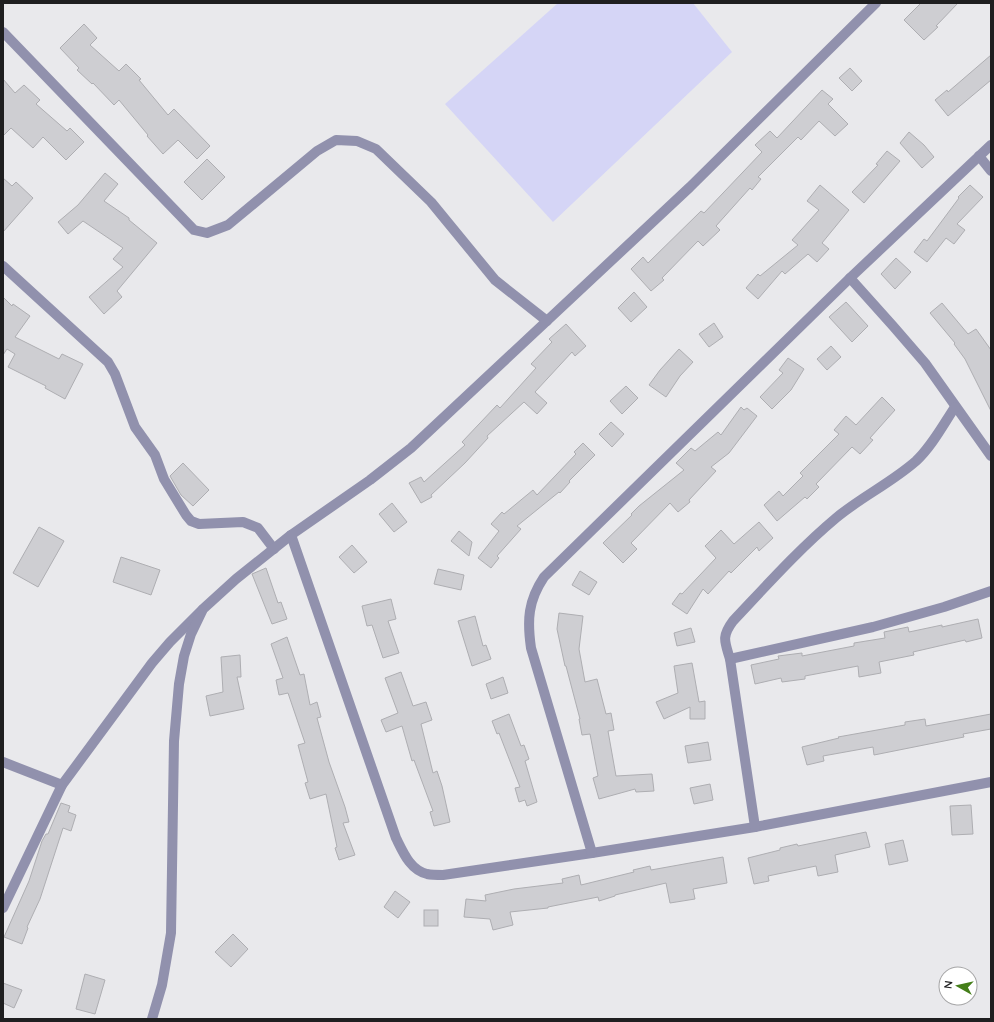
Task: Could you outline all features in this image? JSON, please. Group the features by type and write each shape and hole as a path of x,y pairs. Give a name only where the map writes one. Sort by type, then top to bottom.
{"street":[{"path":"3,908 62,786 152,663 170,642 236,579 291,535 370,480 411,448 690,187 876,3"},
{"path":"3,32 194,230 207,233 228,225 317,151 336,140 358,141 376,149 431,202 494,280 547,321"},
{"path":"592,853 531,648 528,617 536,589 544,577 850,278 991,145"},
{"path":"979,156 991,171"},
{"path":"3,266 108,362 115,374 135,427 155,455 164,479 191,521 199,524 243,522 258,528 274,549"},
{"path":"850,278 925,363 991,456"},
{"path":"755,827 730,659 725,641 726,631 733,621 810,542 832,522 862,499 891,481 916,460 934,440 955,407"},
{"path":"291,535 396,838 404,855 413,866 426,874 443,875 755,827 991,782"},
{"path":"730,659 873,627 944,607 991,591"},
{"path":"152,1019 162,985 171,933 174,741 179,684 184,656 191,634 203,609"},
{"path":"3,762 62,786"}],"shaded area":[{"path":"558,3 693,3 732,52 553,222 445,104"}],"building":[{"path":"921,3 958,3 936,26 938,27 924,40 904,20"},
{"path":"84,24 97,38 90,45 119,71 126,64 141,79 139,80 168,115 174,109 210,146 197,159 178,140 163,154 119,100 114,105 93,83 92,84 77,70 79,68 60,48"},
{"path":"991,55 991,80 948,116 935,100 947,90 948,92"},
{"path":"850,68 862,81 852,91 839,78"},
{"path":"3,79 15,93 24,85 40,100 36,104 67,131 70,128 84,142 66,160 43,137 33,148 11,128 3,136"},
{"path":"822,90 833,99 828,104 848,124 835,136 819,121 801,140 798,137 758,177 761,179 752,190 750,188 716,226 720,230 703,246 698,241 662,278 664,280 651,291 631,269 643,257 648,263 701,211 704,213 762,152 755,145 770,131 777,138"},
{"path":"909,132 924,145 934,157 922,168 900,143"},
{"path":"887,151 900,161 864,203 852,192 878,165 876,164"},
{"path":"207,159 225,177 202,200 184,182"},
{"path":"105,173 118,184 104,201 129,218 129,220 157,243 117,291 122,297 104,314 89,297 123,267 113,259 123,248 83,221 68,234 58,222 78,205"},
{"path":"3,178 12,186 16,182 33,198 3,232"},
{"path":"820,185 849,210 822,243 829,249 817,262 808,254 785,274 782,271 758,299 746,288 758,274 760,276 798,245 792,240 819,210 807,201"},
{"path":"970,185 983,197 957,224 965,230 954,244 946,238 927,262 914,252 924,239 927,241 959,198 958,197"},
{"path":"896,258 911,272 895,289 881,274"},
{"path":"634,292 647,307 631,322 618,308"},
{"path":"3,297 12,306 13,304 30,316 15,337 59,359 62,354 83,364 65,399 45,388 46,386 8,367 15,354 7,349 3,355"},
{"path":"846,302 868,326 852,342 829,317"},
{"path":"942,303 968,334 976,329 991,350 991,411 965,359 954,344 955,343 930,313"},
{"path":"714,323 723,337 709,347 699,334"},
{"path":"566,324 586,346 575,356 572,352 535,392 547,403 537,414 524,402 487,436 488,438 465,463 431,495 432,497 421,503 409,483 421,477 424,482 465,445 462,442 497,405 500,408 536,368 531,364 552,342 549,339"},
{"path":"831,346 841,357 827,370 817,359"},
{"path":"679,349 693,362 680,376 666,397 649,385"},
{"path":"788,358 804,369 791,390 772,409 760,397 783,373 779,370"},
{"path":"626,386 638,398 622,414 610,401"},
{"path":"882,397 895,410 870,438 873,440 860,454 852,447 816,484 819,487 807,499 805,497 777,521 764,505 779,491 783,496 803,476 800,473 839,434 834,430 846,416 856,425"},
{"path":"741,407 744,410 747,408 757,416 729,453 711,467 716,471 689,500 690,502 678,512 670,503 631,543 637,549 623,563 603,543 632,515 631,514 639,506 684,470 676,463 691,448 695,451 718,432 721,435"},
{"path":"611,422 624,434 612,447 599,434"},
{"path":"583,443 595,455 569,481 570,482 560,493 559,492 517,526 521,529 497,556 499,558 491,568 478,558 499,531 491,524 502,512 504,514 533,490 537,495 576,454 574,452"},
{"path":"183,463 209,490 193,506 181,495 170,476"},
{"path":"392,503 407,522 394,532 379,514"},
{"path":"759,522 773,538 759,551 757,547 731,573 729,571 708,594 703,589 687,614 672,604 680,593 682,594 716,558 705,546 721,530 734,544"},
{"path":"39,527 64,541 38,587 13,573"},
{"path":"459,531 472,542 469,556 451,541"},
{"path":"352,545 367,562 354,573 339,557"},
{"path":"121,557 160,570 151,595 113,582"},
{"path":"266,568 278,603 281,602 287,619 272,624 252,574"},
{"path":"438,569 464,575 461,590 434,584"},
{"path":"580,571 597,582 589,595 572,585"},
{"path":"391,599 396,619 388,621 399,653 383,658 372,625 367,626 362,606"},
{"path":"559,613 583,616 579,649 585,682 597,679 606,714 611,713 614,730 608,731 616,776 652,774 654,791 636,792 635,789 599,799 593,778 598,776 590,734 582,735 580,719 565,666 557,629"},
{"path":"475,616 483,646 486,645 491,659 472,666 458,621"},
{"path":"978,619 982,638 966,642 965,640 913,652 914,655 879,662 881,673 859,677 858,666 805,676 805,679 782,682 781,678 755,684 751,665 779,659 778,656 802,653 802,656 854,646 854,643 885,638 884,632 908,627 909,632"},
{"path":"691,628 695,642 677,646 674,633"},
{"path":"287,637 300,675 304,674 310,705 317,702 321,717 317,718 329,762 349,822 343,823 355,855 339,860 335,848 337,847 326,794 310,799 305,783 308,782 298,745 305,743 288,693 279,695 276,680 283,678 271,644"},
{"path":"240,655 241,677 237,677 244,709 210,716 206,696 223,692 221,657"},
{"path":"692,663 699,702 705,701 705,719 690,719 690,707 664,719 656,702 678,693 674,666"},
{"path":"401,672 413,706 426,702 432,720 421,724 433,773 437,771 442,786 450,822 434,826 430,812 433,811 414,760 412,761 402,726 386,732 381,720 398,713 385,678"},
{"path":"503,677 508,693 491,699 486,684"},
{"path":"509,714 521,746 524,745 529,759 525,761 537,802 527,806 525,800 519,802 515,788 520,787 499,733 497,734 492,721"},
{"path":"991,714 991,729 963,734 964,737 874,755 873,747 823,756 824,761 807,765 802,747 839,738 838,737 905,725 905,722 925,719 926,726"},
{"path":"708,742 711,760 688,763 685,746"},
{"path":"710,784 713,800 694,804 690,788"},
{"path":"61,803 70,806 68,812 76,815 71,831 63,828 40,899 27,927 28,928 22,944 4,937 29,881 42,841 46,834 48,834"},
{"path":"971,805 973,834 952,835 950,806"},
{"path":"866,832 870,847 835,855 838,872 818,876 816,866 768,876 769,881 754,884 748,858 797,844 798,846"},
{"path":"903,840 908,861 889,865 885,844"},
{"path":"723,857 727,883 693,889 695,899 670,903 666,883 615,895 599,901 598,897 548,908 510,912 513,925 493,930 490,919 464,917 466,899 486,901 485,895 514,889 563,883 562,879 579,875 581,885 634,872 633,870 650,866 651,870"},
{"path":"395,891 410,902 398,918 384,907"},
{"path":"424,910 438,910 438,926 424,926"},
{"path":"233,934 248,949 231,967 215,952"},
{"path":"85,974 105,980 95,1014 76,1009"},
{"path":"3,983 22,990 14,1008 3,1003"}]}
